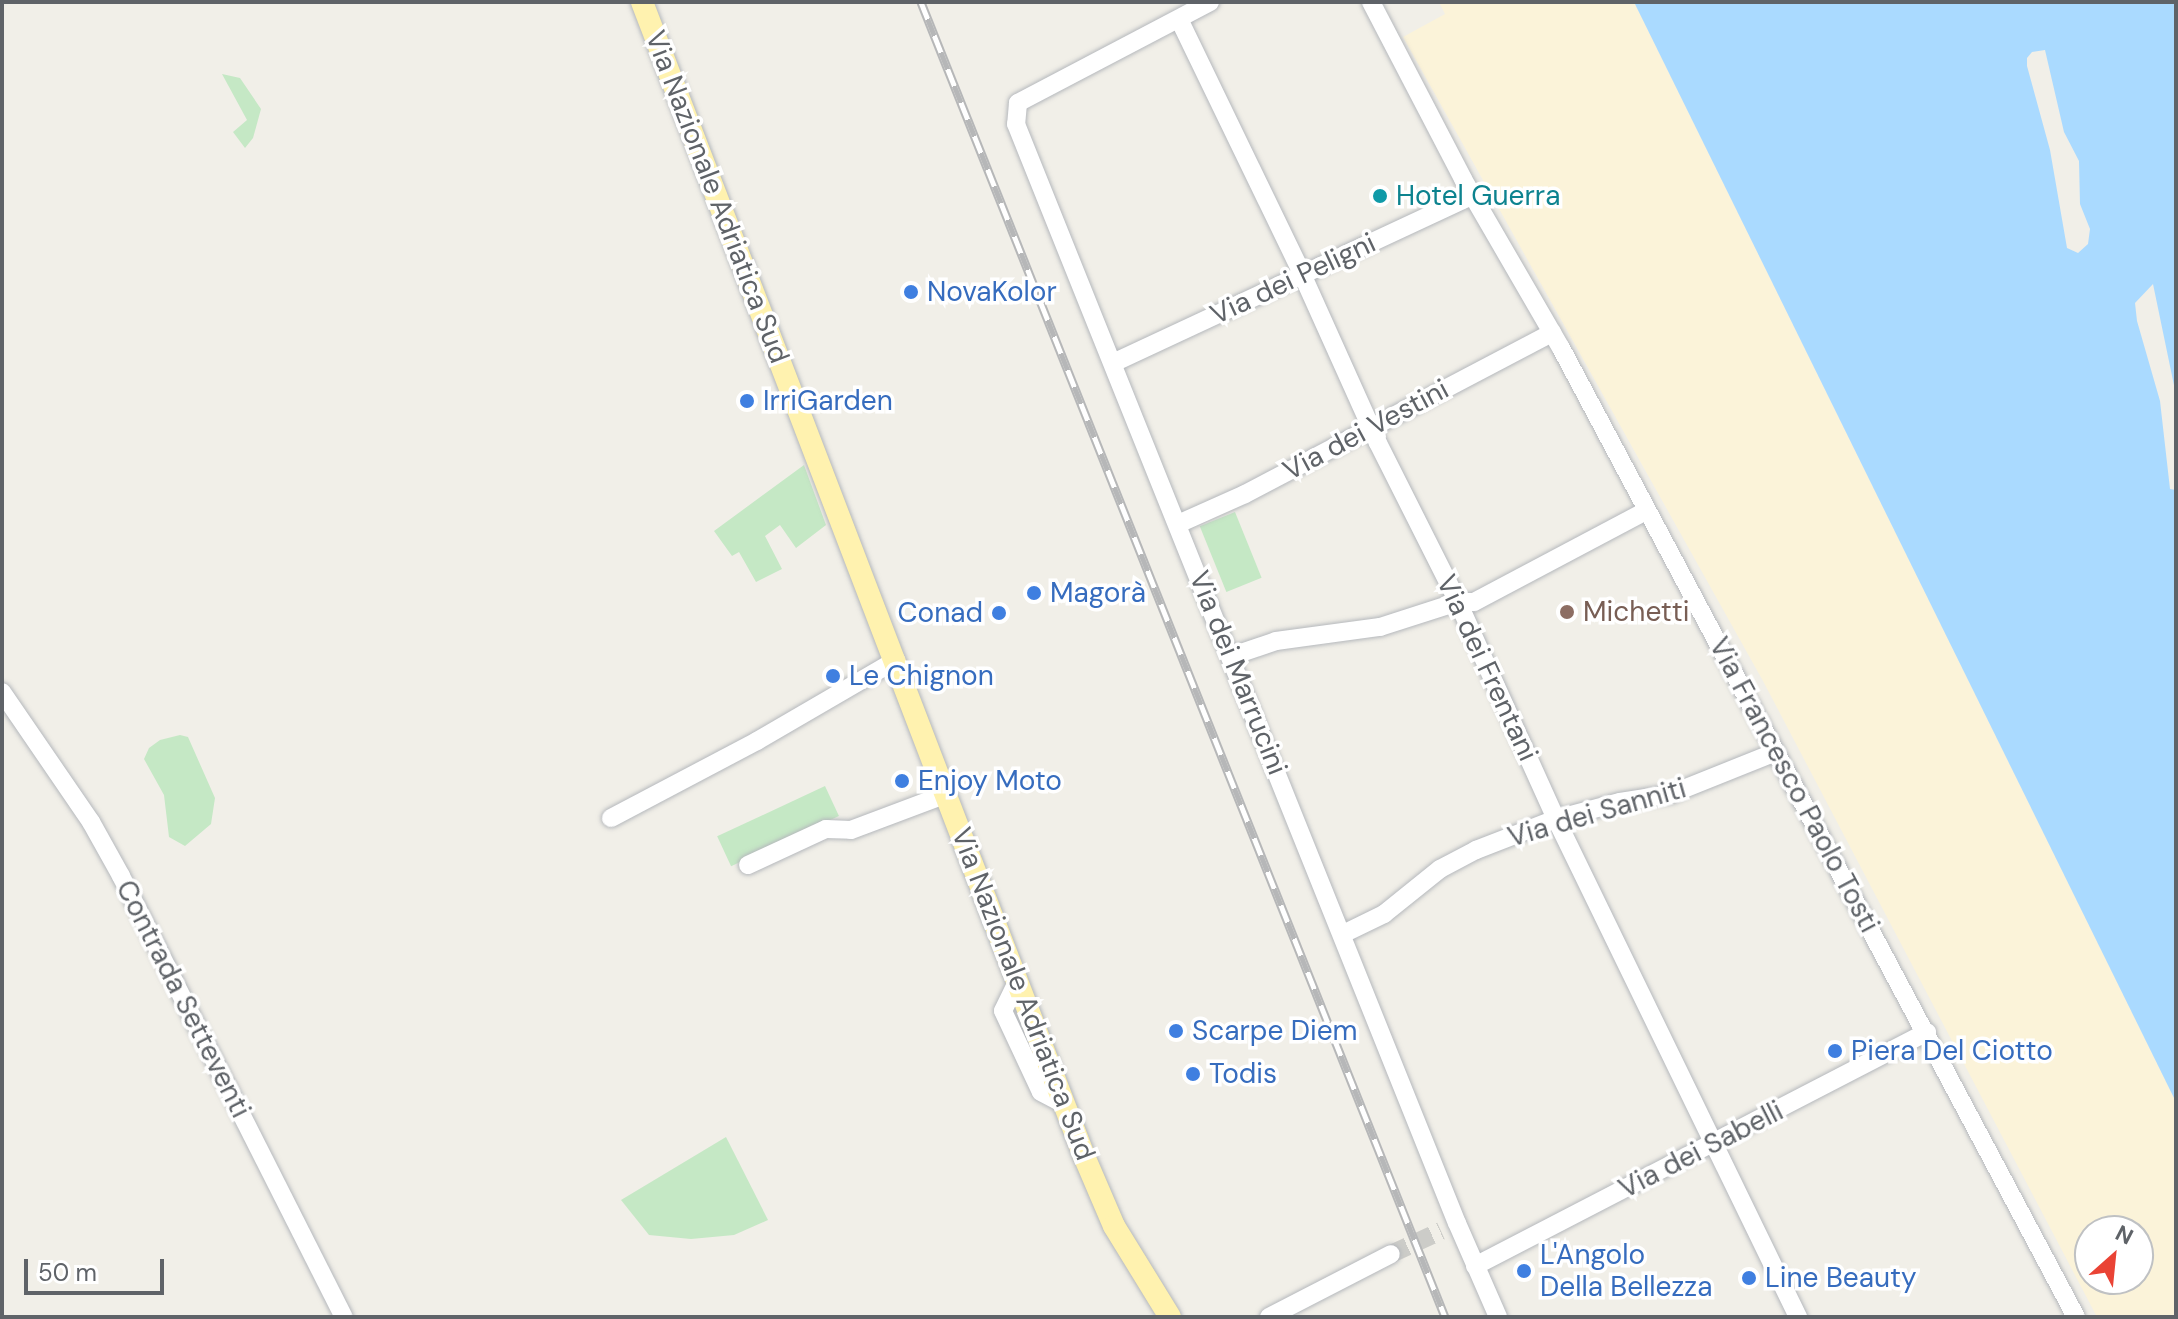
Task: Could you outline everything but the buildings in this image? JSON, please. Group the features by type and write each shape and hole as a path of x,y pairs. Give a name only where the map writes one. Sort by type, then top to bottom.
{"main road":[{"name":"Via Nazionale Adriatica Sud","path":"642,2 1065,1105 1114,1226 1170,1317"}],"street":[{"path":"1179,19 1210,2"},
{"name":"Via Francesco Paolo Tosti","path":"1371,2 1927,1032 2076,1317"},
{"name":"Via dei Marrucini","path":"1179,19 1018,103 1016,124 1343,934 1449,1227 1475,1266 1498,1317"},
{"name":"Via dei Frentani","path":"1179,19 1302,274 1371,427 1458,602 1556,819 1798,1317"},
{"name":"Via dei Peligni","path":"1113,363 1473,195"},
{"name":"Via dei Vestini","path":"1178,524 1245,494 1552,333"},
{"path":"1232,656 1276,641 1380,627 1458,602 1474,602 1646,511"},
{"path":"611,818 757,741 896,660"},
{"name":"Contrada Setteventi","path":"2,692 91,822 121,876 344,1317"},
{"name":"Via dei Sanniti","path":"1343,934 1384,914 1440,869 1476,850 1556,819 1620,802 1671,794 1776,752"},
{"path":"748,865 826,829 851,830 947,794"},
{"name":"Via dei Sabelli","path":"1475,1266 1927,1032"},
{"path":"1269,1317 1391,1254"}],"green space":[{"path":"222,74 240,78 261,109 253,138 245,148 233,132 247,120"},
{"path":"804,465 826,525 796,548 780,525 765,536 782,569 756,582 739,552 732,556 714,531"},
{"path":"1235,512 1262,578 1226,592 1200,526"},
{"path":"180,735 188,737 215,798 211,824 185,846 169,837 164,795 144,759 149,748 160,740"},
{"path":"825,786 839,816 731,866 717,836"},
{"path":"726,1137 768,1220 734,1235 691,1239 649,1235 621,1200"}],"sand":[{"path":"1439,2 1634,2 2176,1102 2176,1317 2097,1317 2085,1295 2154,1295 2154,1215 2074,1215 2074,1273 1763,681 1403,37 1445,14"}],"water":[{"path":"1634,2 2176,2 2176,1102"}],"pier":[{"path":"2045,50 2064,132 2079,161 2080,204 2090,229 2088,244 2078,253 2067,248 2050,150 2027,66 2027,58 2032,52"},
{"path":"2153,284 2176,395 2176,490 2170,489 2160,401 2137,321 2135,303"}],"tunnel":[{"path":"1391,1254 1441,1231"}],"railway":[{"path":"921,2 1445,1317"}],"place":[{"name":"Hotel Guerra","path":"1380,196"},
{"name":"NovaKolor","path":"911,292"},
{"name":"IrriGarden","path":"747,401"},
{"name":"Magorà","path":"1034,593"},
{"name":"Michetti","path":"1567,612"},
{"name":"Conad","path":"999,613"},
{"name":"Le Chignon","path":"833,676"},
{"name":"Enjoy Moto","path":"902,781"},
{"name":"Scarpe Diem","path":"1176,1031"},
{"name":"Piera Del Ciotto","path":"1835,1051"},
{"name":"Todis","path":"1193,1074"},
{"name":"L'Angolo Della Bellezza","path":"1524,1271"},
{"name":"Line Beauty","path":"1749,1278"}]}
